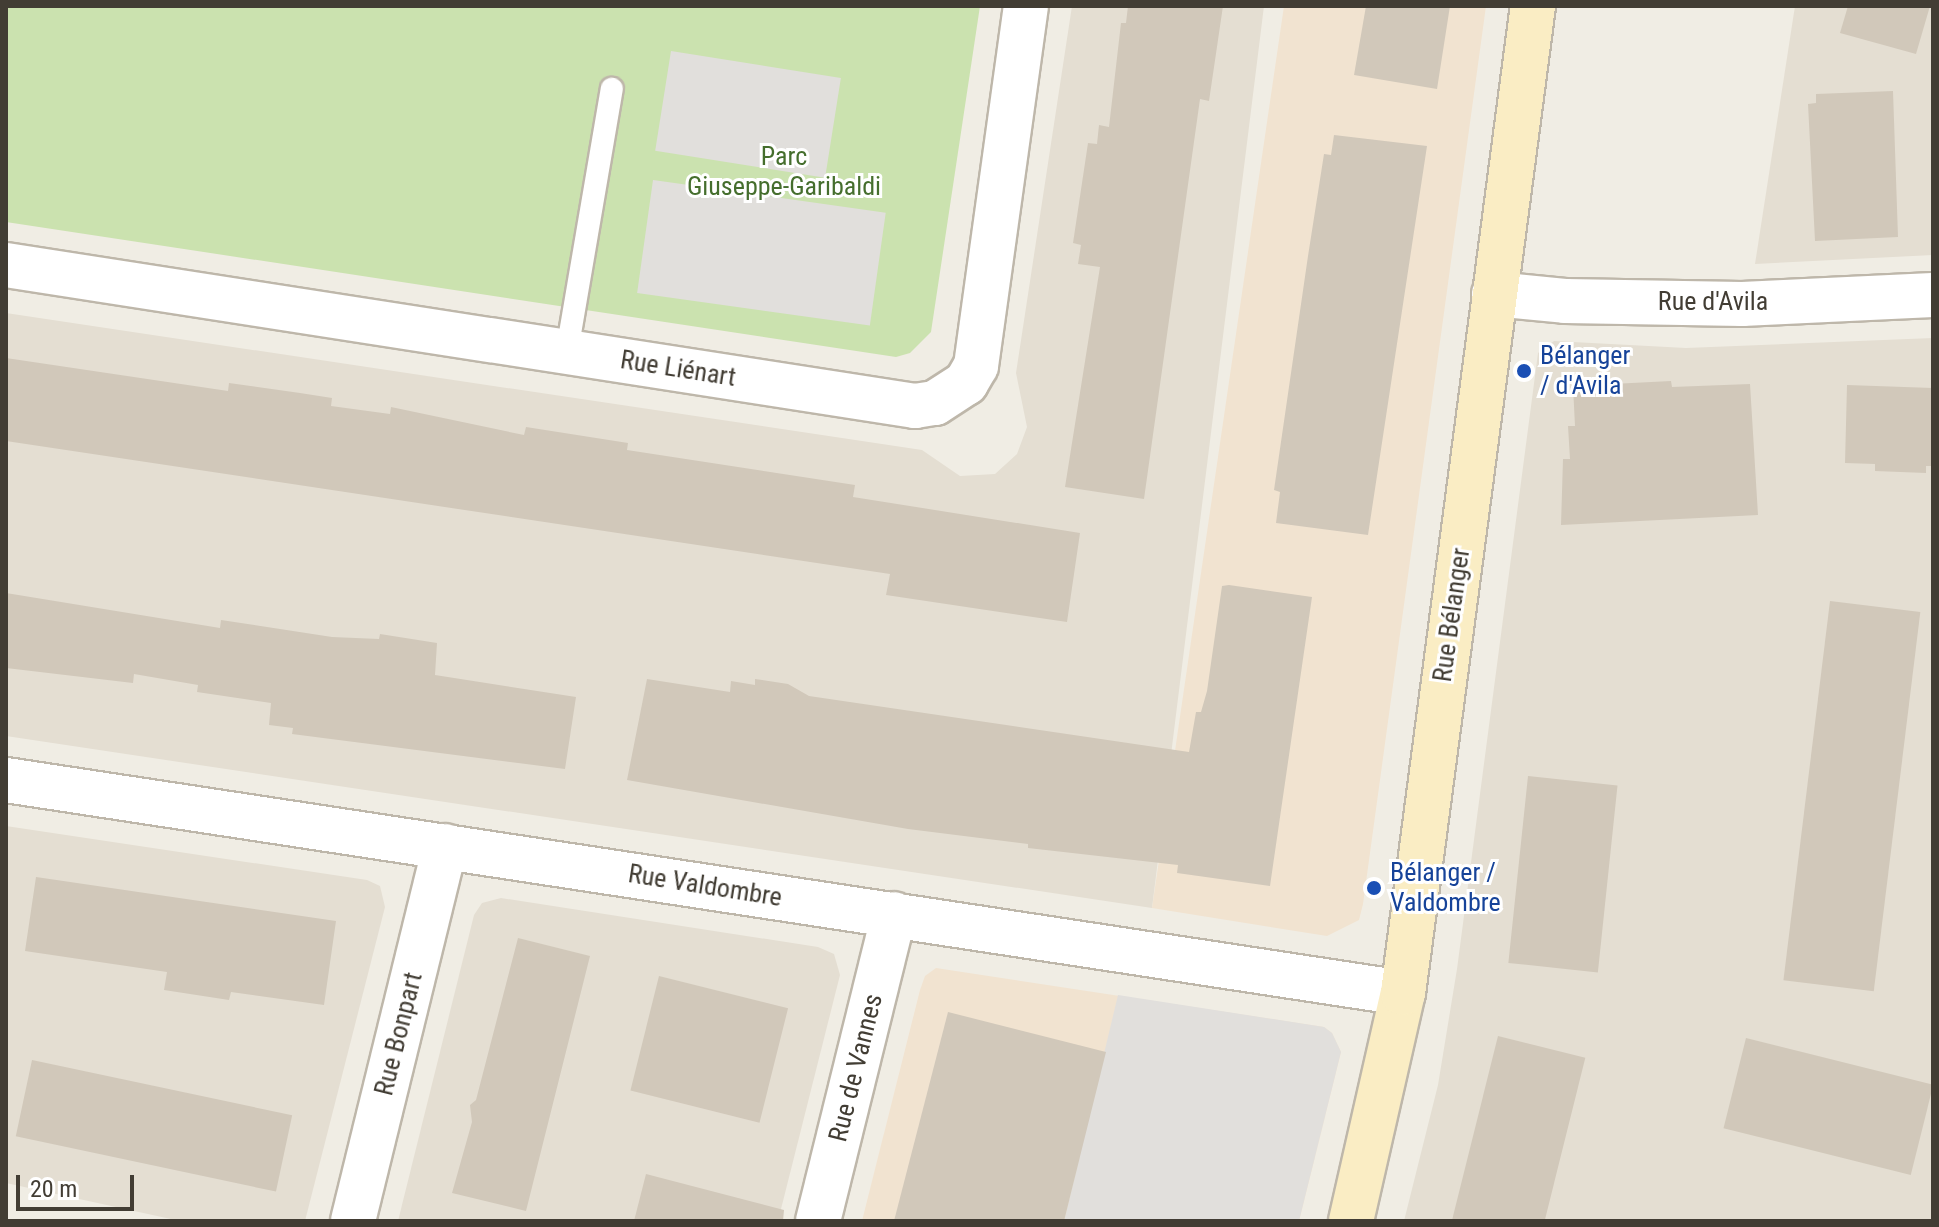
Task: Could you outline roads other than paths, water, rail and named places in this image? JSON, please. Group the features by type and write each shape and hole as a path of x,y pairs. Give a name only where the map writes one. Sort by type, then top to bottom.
{"street":[{"name":"Rue Liénart","path":"6,265 915,406 952,395 976,366 1026,6"},
{"name":"Rue Bélanger","path":"1351,1221 1403,993 1533,6"},
{"name":"Rue d'Avila","path":"1494,294 1565,301 1742,304 1933,295"},
{"name":"Rue Valdombre","path":"6,780 1403,993"},
{"name":"Rue Bonpart","path":"353,1221 445,846"},
{"name":"Rue de Vannes","path":"818,1221 894,914"}],"lane":[{"path":"567,351 612,89"}],"place":[{"name":"Bélanger / d'Avila","path":"1524,371"},
{"name":"Bélanger / Valdombre","path":"1374,888"}],"park label":[{"name":"Parc Giuseppe-Garibaldi","path":"784,172"}]}
